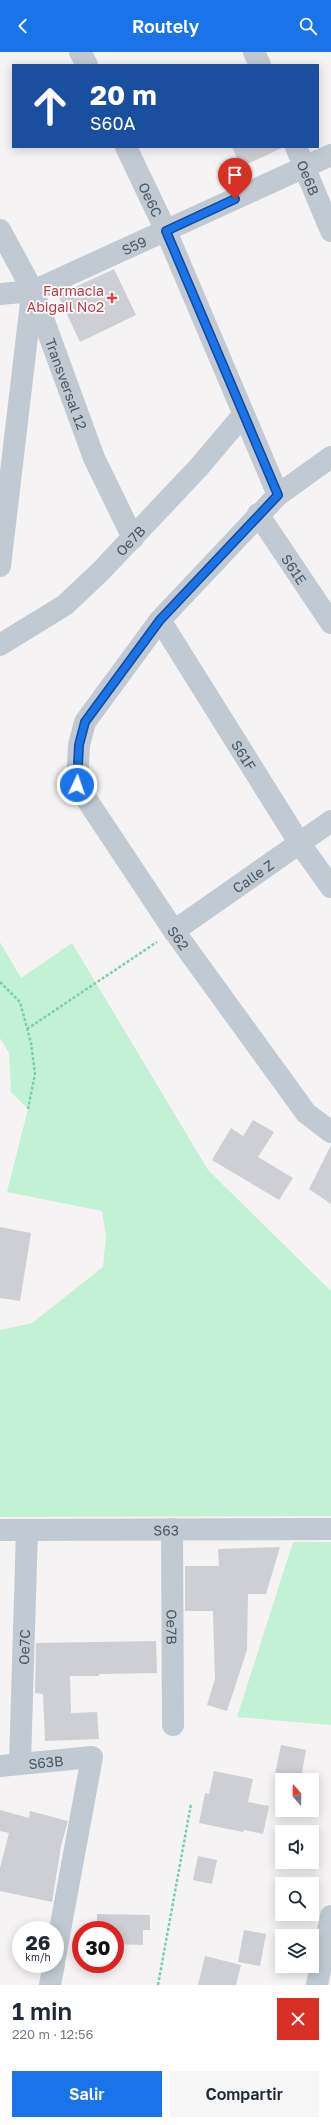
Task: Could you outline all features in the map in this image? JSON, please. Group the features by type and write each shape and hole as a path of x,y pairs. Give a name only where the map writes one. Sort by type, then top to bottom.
{"street":[{"path":"80,52 86,64"},
{"path":"254,52 260,64"},
{"name":"Oe6C","path":"126,148 166,231 278,495"},
{"name":"Oe6B","path":"296,148 331,231"},
{"name":"S59","path":"0,294 33,291 331,155"},
{"name":"Transversal 12","path":"0,230 33,291 94,458 133,538"},
{"path":"0,566 33,291"},
{"name":"Oe7B","path":"0,645 65,605 133,538 199,468 243,415"},
{"path":"160,620 258,514 278,495 331,457"},
{"name":"S61E","path":"258,514 329,617"},
{"name":"S62","path":"160,620 85,722 79,745 77,785 174,931 306,1113 331,1132"},
{"name":"S61F","path":"160,620 300,844 331,887"},
{"name":"Calle Z","path":"174,931 331,821"},
{"name":"Oe7B","path":"172,1529 173,1725"},
{"name":"S63","path":"0,1530 331,1529"},
{"name":"Oe7C","path":"10,1764 27,1530"},
{"name":"S63B","path":"10,1764 92,1757 62,1921"},
{"path":"317,1985 331,1916"},
{"path":"50,1985 52,1973"}],"path":[{"path":"27,1029 174,931"},
{"path":"0,982 20,1002 27,1029 35,1074 28,1109"},
{"path":"158,1985 191,1804"}],"green space":[{"path":"0,942 21,978 72,943 208,1170 331,1291 331,1516 0,1517 0,1330 32,1323 103,1267 106,1236 102,1211 7,1192 28,1109 11,1092 9,1053 0,1038"},
{"path":"293,1542 331,1542 331,1725 237,1717"}],"building":[{"path":"232,148 282,148 241,167"},
{"path":"114,269 136,315 80,342 58,295"},
{"path":"253,1120 274,1132 258,1157 293,1178 279,1200 212,1160 231,1128 243,1136"},
{"path":"331,1145 331,1204 309,1189"},
{"path":"0,1227 31,1233 20,1301 0,1298"},
{"path":"280,1547 266,1594 248,1594 247,1650 227,1711 207,1705 215,1679 213,1611 185,1611 185,1566 219,1566 218,1549"},
{"path":"156,1641 157,1673 70,1676 71,1713 97,1712 99,1739 45,1741 43,1694 35,1693 36,1643"},
{"path":"281,1745 306,1750 302,1773 275,1773"},
{"path":"214,1771 253,1779 248,1802 269,1806 263,1834 244,1830 243,1832 199,1823 205,1793 209,1794"},
{"path":"0,1810 29,1818 30,1811 68,1821 61,1846 52,1902 0,1891 0,1868 9,1833 0,1831"},
{"path":"198,1856 217,1860 212,1884 193,1880"},
{"path":"97,1914 150,1915 150,1930 143,1930 143,1945 124,1944 124,1921 97,1921"},
{"path":"244,1930 266,1934 260,1966 238,1962"},
{"path":"205,1956 241,1965 236,1985 198,1985"}],"place":[{"name":"Farmacia Abigail No2","path":"112,298"}],"route":[{"path":"77,785 79,745 85,722 160,620 258,514 278,495 166,231 235,199"}]}
